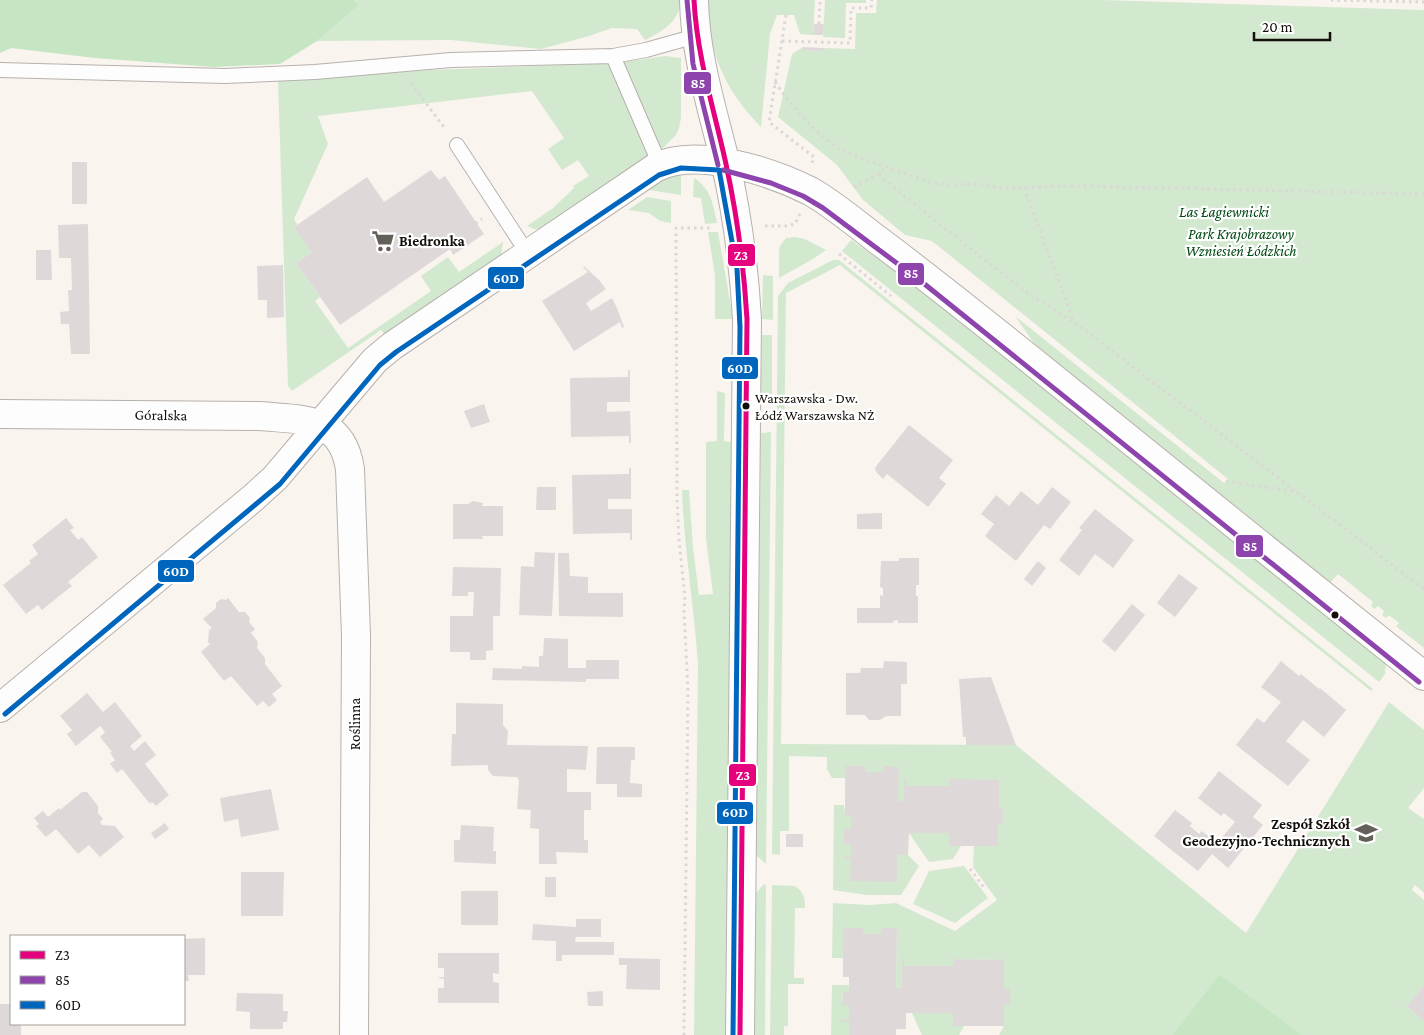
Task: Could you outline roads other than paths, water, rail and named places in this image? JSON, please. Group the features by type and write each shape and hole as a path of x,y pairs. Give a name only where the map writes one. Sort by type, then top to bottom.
{"street":[{"path":"694,0 696,36 725,163 744,268 748,319 740,1035"},
{"path":"0,708 254,498 274,478 383,353 660,165 688,160 725,163 773,176 806,189 827,202 927,276 1424,676"},
{"name":"Góralska","path":"0,414 260,416 299,420 321,425"},
{"name":"Roślinna","path":"321,425 333,432 342,443 348,456 350,469 356,636 354,1035"}],"lane":[{"path":"0,70 225,76 315,72 451,60 613,56 646,50 696,36"},
{"path":"613,56 660,165"},
{"path":"457,145 528,254"}],"place":[{"name":"Biedronka","path":"383,241"},
{"name":"Warszawska - Dw. Łódź Warszawska NŻ","path":"746,406"},
{"name":"Zespół Szkół Geodezyjno-Technicznych","path":"1366,833"}],"park label":[{"name":"Las Łagiewnicki","path":"1224,212"},
{"name":"Park Krajobrazowy Wzniesień Łódzkich","path":"1241,242"}]}
